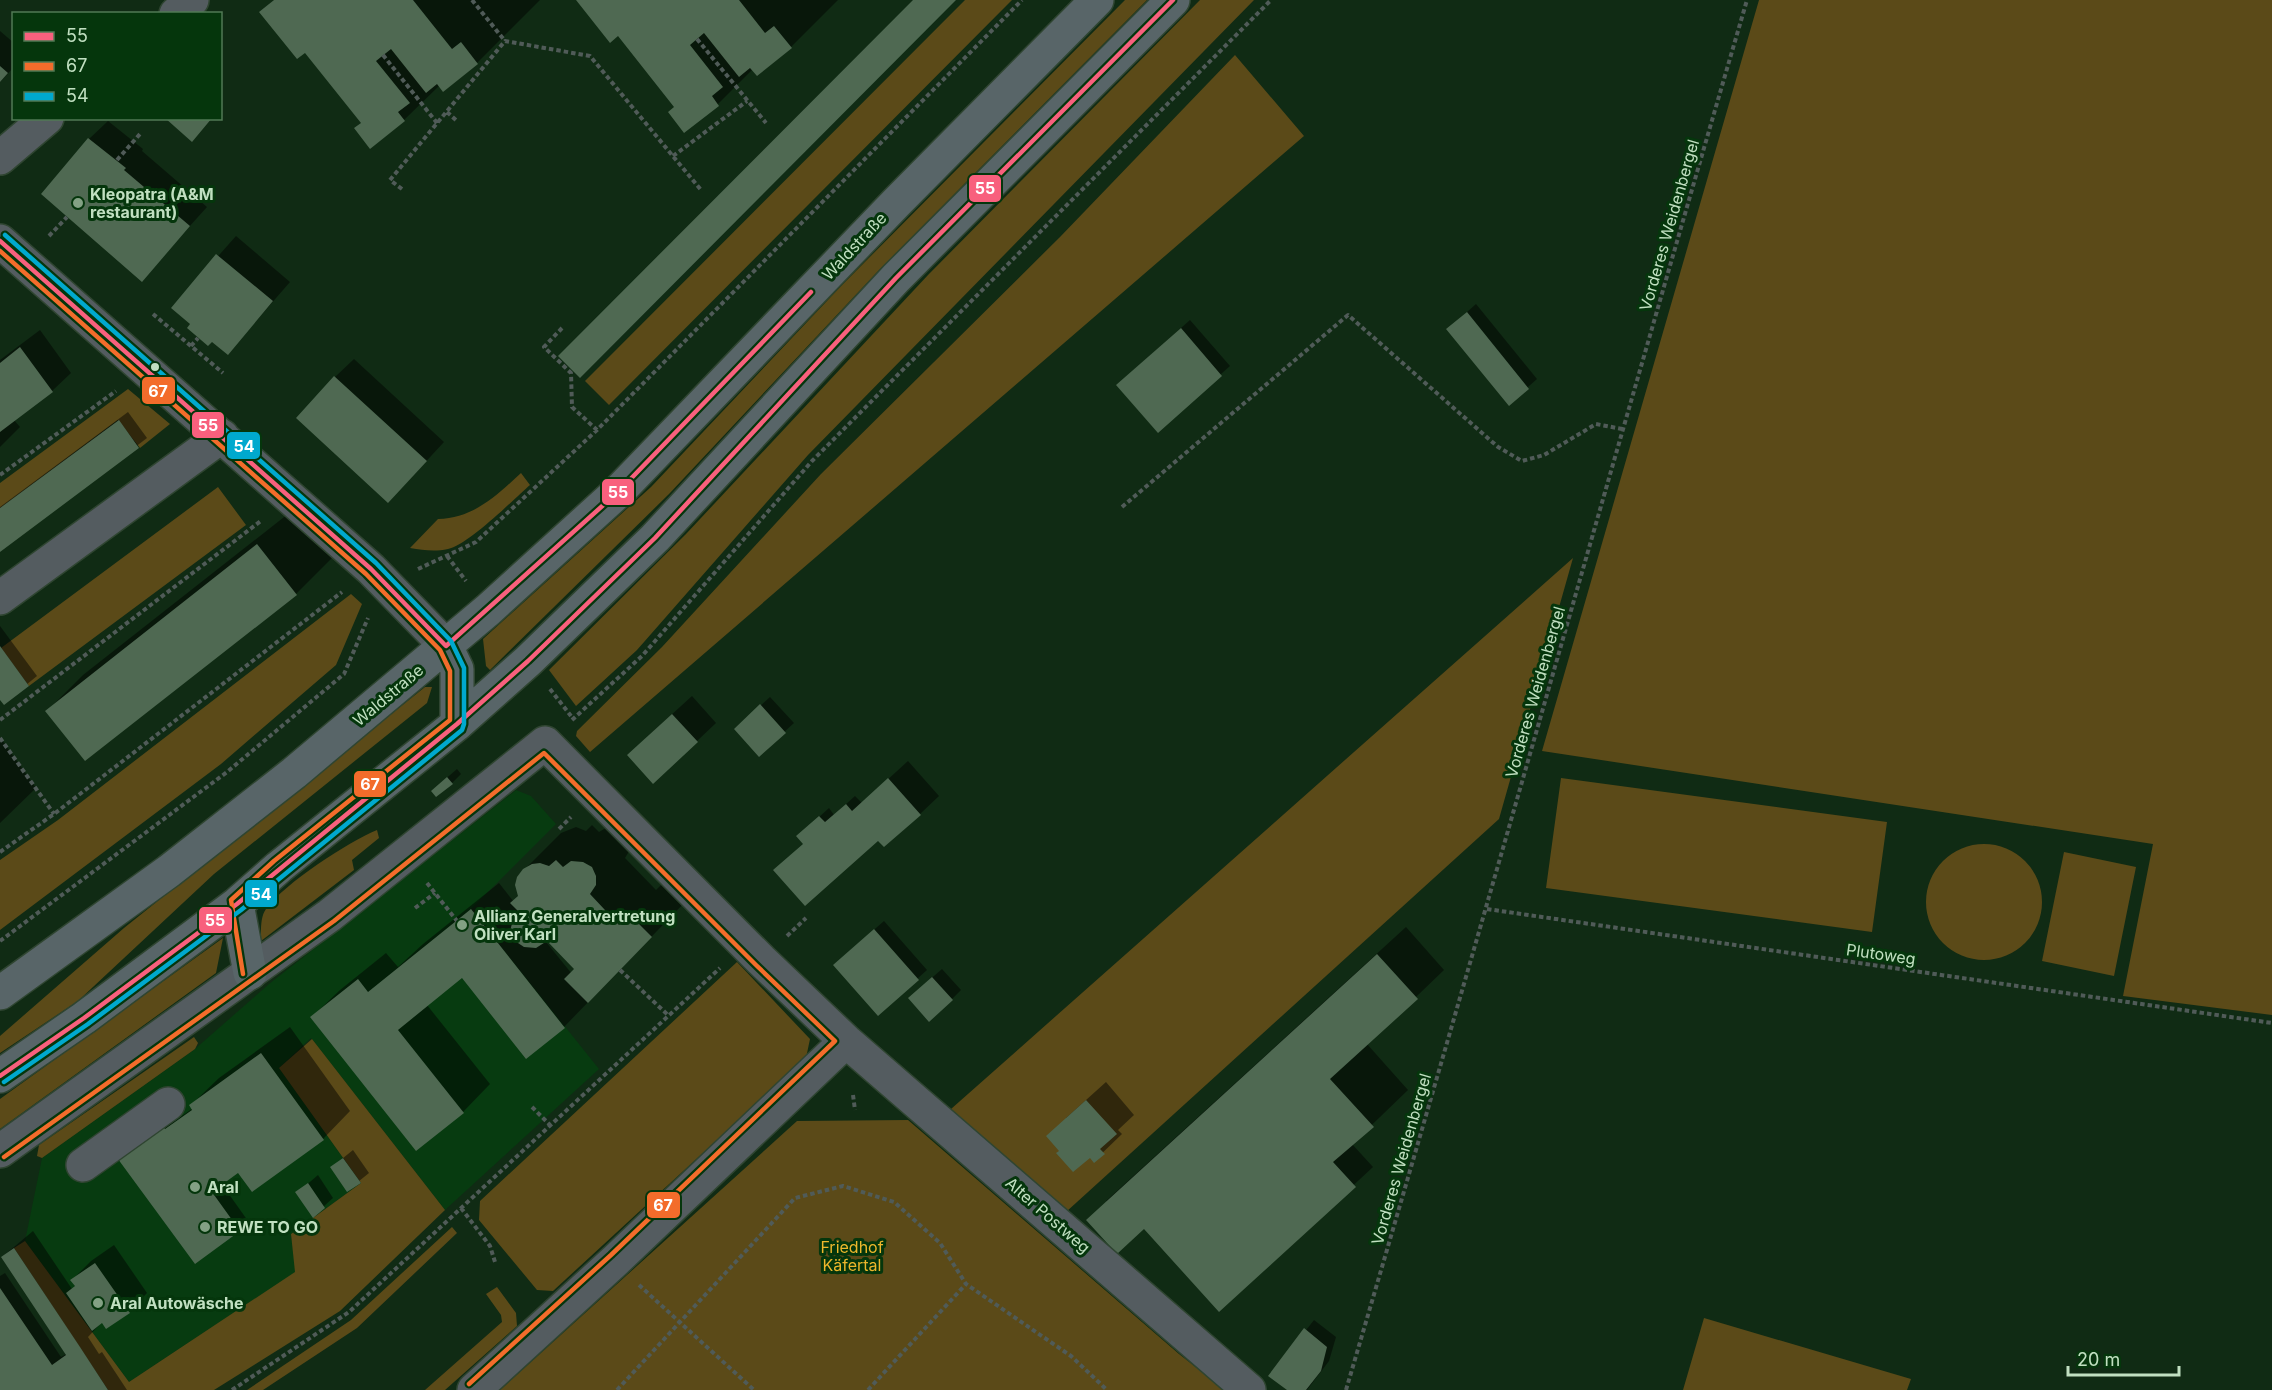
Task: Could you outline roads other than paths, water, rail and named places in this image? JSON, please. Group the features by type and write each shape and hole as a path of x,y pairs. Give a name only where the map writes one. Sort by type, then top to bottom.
{"main road":[{"name":"Waldstraße","path":"0,993 169,871 294,772 446,646 619,491 904,194 1097,0"},
{"path":"0,1076 84,1018 237,904 279,867 457,724 528,661 654,538 896,278 1173,0"},
{"path":"446,646 457,669 457,724"},
{"path":"237,904 250,973"}],"street":[{"path":"178,12 192,0"},
{"path":"0,158 45,120"},
{"path":"0,241 382,580 446,646"},
{"path":"0,598 222,436"},
{"name":"Alter Postweg","path":"250,973 330,915 545,743 745,944 846,1041 1249,1390"},
{"path":"0,1151 250,973"},
{"path":"474,1390 616,1260 846,1041"},
{"path":"83,1165 168,1104"}],"place":[{"name":"Kleopatra (A&M restaurant)","path":"78,203"},
{"name":"Allianz Generalvertretung Oliver Karl","path":"462,925"},
{"name":"Aral","path":"195,1187"},
{"name":"REWE TO GO","path":"205,1227"},
{"name":"Aral Autowäsche","path":"98,1303"}],"park label":[{"name":"Friedhof Käfertal","path":"852,1256"}]}
